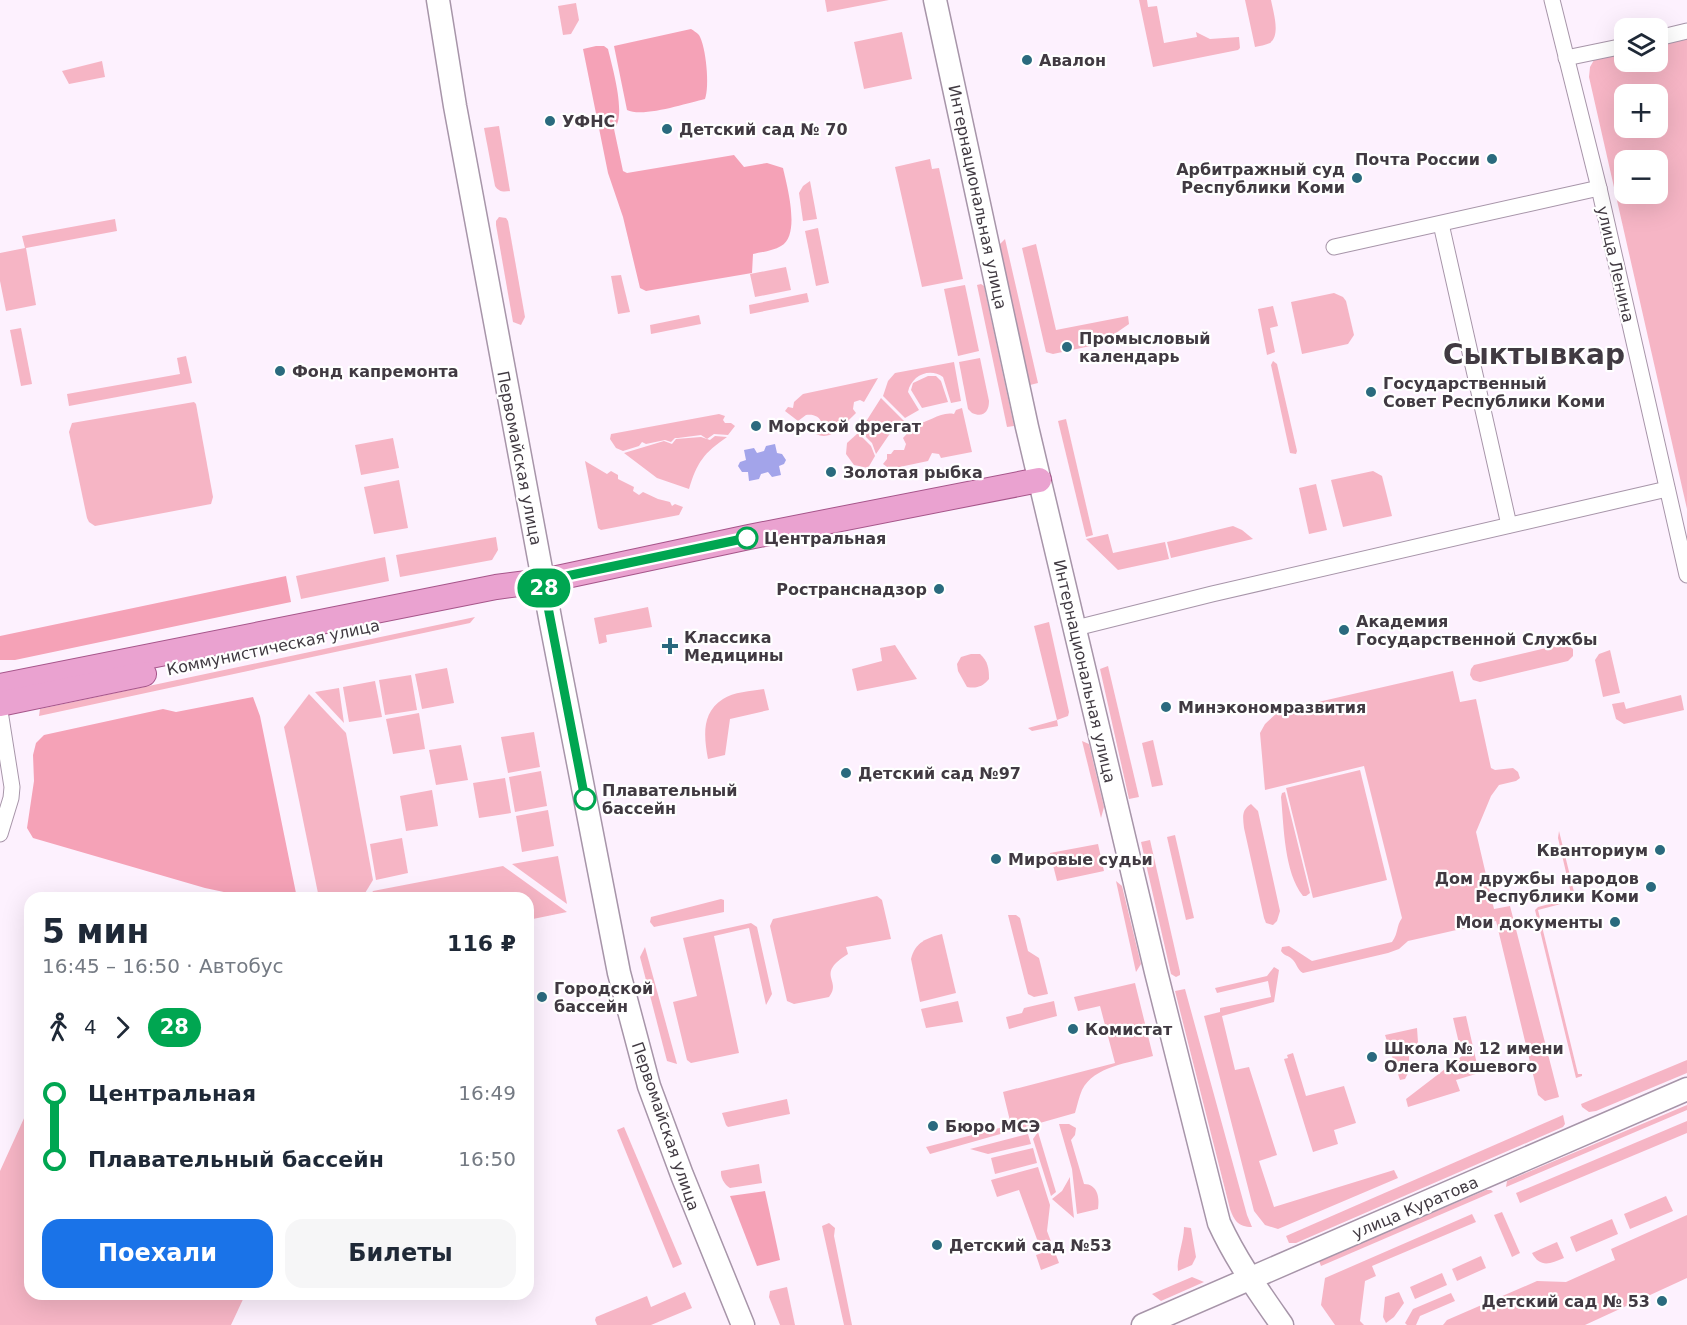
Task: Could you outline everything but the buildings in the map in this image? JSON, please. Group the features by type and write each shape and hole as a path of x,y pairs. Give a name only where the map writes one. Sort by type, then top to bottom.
{"main road":[{"name":"Коммунистическая улица","path":"0,686 485,589 543,581 749,537 1039,480"},
{"name":"Коммунистическая улица","path":"0,704 499,598 543,581"}],"street":[{"name":"Первомайская улица","path":"438,0 455,106 543,581 610,928 649,1086 682,1175 743,1325"},
{"name":"Интернациональная улица","path":"935,0 1039,480 1219,1223 1249,1278 1282,1325"},
{"name":"улица Ленина","path":"1552,0 1599,188 1687,575"},
{"path":"1668,36 1687,32"},
{"path":"1566,58 1614,48"},
{"path":"1334,247 1599,188"},
{"path":"1441,224 1509,525"},
{"path":"1076,628 1667,489"},
{"path":"0,711 12,787 0,834"},
{"name":"улица Куратова","path":"1143,1325 1687,1089"}],"shaded area":[{"path":"825,0 889,0 827,12"},
{"path":"1139,0 1147,0 1148,7 1157,6 1164,43 1197,37 1196,32 1210,39 1239,37 1240,48 1153,67"},
{"path":"1245,0 1271,0 1276,29 1270,43 1255,47"},
{"path":"576,3 579,20 571,34 563,35 558,6"},
{"path":"691,29 699,35 704,48 707,76 705,99 654,111 627,110 614,46"},
{"path":"902,32 912,79 864,89 854,42"},
{"path":"1687,38 1687,509 1618,204 1668,204 1668,150 1614,150 1614,187 1589,77 1590,67 1594,60 1614,55 1614,72 1668,72 1668,43"},
{"path":"604,46 608,49 615,78 619,113 618,123 614,129 623,171 627,173 734,155 744,167 767,163 783,168 791,210 790,232 787,240 781,246 753,254 752,273 646,291 640,288 623,217 608,173 583,49"},
{"path":"102,61 105,77 69,84 62,71"},
{"path":"499,126 510,191 501,191 495,186 484,128"},
{"path":"930,159 932,169 939,168 963,279 922,287 895,167"},
{"path":"810,181 817,219 803,221 799,193"},
{"path":"499,217 506,218 508,221 525,317 521,325 513,322 496,225"},
{"path":"115,219 117,231 26,248 36,305 6,311 0,281 0,253 25,248 22,236"},
{"path":"818,228 829,283 816,286 805,231"},
{"path":"1005,239 1038,383 1030,385 999,249"},
{"path":"1036,244 1056,330 1128,316 1129,324 1100,344 1053,354 1046,352 1022,248"},
{"path":"786,267 791,290 755,297 750,274"},
{"path":"621,275 630,312 618,314 611,276"},
{"path":"965,285 979,351 958,356 944,289"},
{"path":"977,285 984,286 1014,426 1007,427"},
{"path":"807,293 809,302 750,314 749,305"},
{"path":"1334,293 1346,301 1354,335 1348,344 1302,354 1291,302"},
{"path":"1273,306 1278,326 1270,328 1275,352 1267,355 1258,309"},
{"path":"699,315 701,324 651,334 650,325"},
{"path":"21,328 32,384 21,386 10,330"},
{"path":"186,356 192,383 69,406 67,394 180,374 177,358"},
{"path":"980,358 989,401 987,411 979,415 968,409 959,362"},
{"path":"1273,361 1277,364 1296,454 1290,453 1271,365"},
{"path":"954,362 961,401 951,403 943,377 932,373 921,375 910,386 908,392 919,410 905,418 883,396 888,381 895,373"},
{"path":"928,376 936,376 941,381 948,402 922,408 911,390 913,383"},
{"path":"878,378 864,402 860,400 854,402 853,409 856,413 833,434 822,436 816,434 822,424 816,416 806,415 798,421 785,411 788,407 793,408 794,402 803,394"},
{"path":"881,398 904,421 891,432 876,454 872,443 860,431"},
{"path":"194,402 213,497 211,504 95,526 89,522 69,432 72,423"},
{"path":"962,408 972,452 941,458 939,454 932,453 928,461 890,469 883,464 887,459 887,454 891,454 894,450 904,450 906,444 903,438 916,424 944,414 954,414 956,410"},
{"path":"719,414 725,416 723,420 725,423 735,426 728,435 714,434 707,439 701,435 675,438 671,442 665,440 646,444 642,442 639,446 623,451 616,448 610,439 611,434"},
{"path":"1066,419 1093,535 1086,537 1058,421"},
{"path":"858,433 871,446 875,456 868,468 854,465 846,454 847,443"},
{"path":"715,436 727,437 702,459 689,489 657,478 624,453 664,441 672,444 676,439 701,437 710,440"},
{"path":"393,438 399,468 361,475 355,445"},
{"path":"585,461 607,474 611,471 618,475 618,479 634,487 633,491 639,495 643,492 670,502 672,506 675,504 683,507 679,515 601,530 598,528"},
{"path":"1373,471 1382,476 1392,516 1343,527 1331,480"},
{"path":"399,480 408,528 374,534 364,487"},
{"path":"1316,484 1327,530 1309,534 1299,488"},
{"path":"1233,526 1253,539 1171,558 1167,542"},
{"path":"1108,534 1113,553 1165,542 1169,559 1118,570 1086,539"},
{"path":"496,537 498,550 492,560 400,577 396,555"},
{"path":"385,557 389,581 301,599 296,576"},
{"path":"286,576 291,602 15,660 0,660 0,636"},
{"path":"648,607 652,627 606,635 607,642 599,644 594,618"},
{"path":"475,617 470,623 39,716 40,709"},
{"path":"1049,622 1069,712 1068,716 1057,720 1034,626"},
{"path":"1563,644 1573,649 1573,656 1568,661 1480,682 1473,680 1470,675 1474,665"},
{"path":"895,645 917,679 857,691 852,669 882,661 880,648"},
{"path":"1610,650 1620,693 1603,697 1595,660 1599,654"},
{"path":"980,654 983,657 989,672 989,679 974,688 967,687 958,671 957,664 961,657"},
{"path":"1108,666 1139,797 1129,799 1100,669"},
{"path":"447,668 454,703 422,709 415,674"},
{"path":"1453,671 1460,702 1476,699 1491,768 1495,770 1513,768 1518,772 1520,778 1499,785 1491,796 1476,832 1494,909 1510,906 1559,1097 1545,1101 1538,1095 1496,921 1408,941 1399,949 1388,953 1303,973 1291,958 1281,951 1282,947 1289,946 1312,961 1392,942 1402,918 1364,766 1265,790 1260,733 1265,724 1279,711"},
{"path":"411,675 417,710 385,715 379,680"},
{"path":"375,681 382,717 349,722 343,687"},
{"path":"339,688 344,723 315,692"},
{"path":"764,689 769,710 730,719 725,755 708,759 705,734 711,711 723,699 732,695"},
{"path":"309,694 346,733 373,880 366,892 318,892 284,727"},
{"path":"1681,695 1684,710 1624,724 1616,719 1612,704 1624,702 1626,709"},
{"path":"253,697 260,716 296,892 224,892 33,838 27,828 34,781 33,755 36,743 44,735 163,709 176,712"},
{"path":"419,713 425,749 393,754 386,719"},
{"path":"1057,720 1058,726 1032,731 1028,728"},
{"path":"534,732 540,767 508,773 501,737"},
{"path":"1153,740 1163,785 1152,787 1142,743"},
{"path":"1082,741 1089,744 1104,807 1101,818"},
{"path":"461,745 468,780 436,785 429,750"},
{"path":"1360,770 1387,880 1313,898 1286,788"},
{"path":"541,771 547,806 515,812 509,777"},
{"path":"505,778 511,813 479,818 473,783"},
{"path":"432,790 438,826 406,831 400,796"},
{"path":"1285,792 1310,893 1306,896 1303,896 1297,886 1288,862 1281,797"},
{"path":"1251,804 1258,811 1280,911 1273,925 1266,923 1264,918 1244,828 1244,812"},
{"path":"548,810 554,846 522,852 516,816"},
{"path":"1559,831 1576,900 1538,910 1578,1074 1582,1074 1576,1078 1535,910 1538,907 1572,898 1558,838"},
{"path":"1175,835 1194,918 1186,920 1167,837"},
{"path":"402,838 408,873 376,880 370,844"},
{"path":"1150,840 1180,972 1180,975 1176,977 1171,974 1141,842"},
{"path":"1098,844 1104,871 1057,881 1050,853"},
{"path":"558,856 567,904 512,864"},
{"path":"503,866 567,912 534,919 534,892 373,891"},
{"path":"1116,881 1122,886 1141,964 1136,972"},
{"path":"877,896 882,900 891,939 846,947 848,954 838,961 831,972 833,986 829,997 794,1004 787,1001 770,926 773,919"},
{"path":"724,900 724,912 654,927 650,922 651,917"},
{"path":"1008,915 1016,915 1020,918 1028,951 1039,958 1048,994 1034,997 1028,994"},
{"path":"751,923 757,927 772,994 766,1005 749,928 714,936 739,1053 691,1063 687,1060 673,1002 697,996 683,938"},
{"path":"942,934 956,993 920,1002 911,959 915,948 922,942"},
{"path":"645,947 677,1064 667,1061 640,957"},
{"path":"1274,967 1279,970 1274,1002 1222,1016 1235,1070 1249,1067 1277,1155 1259,1161 1274,1207 1394,1170 1398,1178 1278,1229 1265,1225 1254,1211 1204,1016 1220,1012 1220,1008 1271,997 1268,981 1217,993 1215,988 1267,976"},
{"path":"1135,983 1153,1056 1113,1067 1095,1076 1082,1090 1075,1113 930,1154 926,1147 1011,1125 1003,1092 1115,1063 1100,1006 1078,1011 1074,997"},
{"path":"1185,989 1252,1227 1243,1226 1237,1222 1230,1209 1175,991"},
{"path":"958,1001 963,1022 926,1028 921,1009"},
{"path":"1054,1001 1057,1016 1009,1029 1006,1017 1022,1013 1024,1008"},
{"path":"1466,1016 1479,1073 1456,1080 1460,1091 1408,1107 1406,1099 1462,1056 1453,1018"},
{"path":"1417,1028 1418,1042 1409,1053 1409,1071 1405,1079 1400,1080 1385,1035"},
{"path":"1293,1053 1306,1096 1344,1086 1356,1123 1334,1130 1338,1144 1313,1152 1284,1059"},
{"path":"1687,1060 1687,1073 1596,1111 1589,1112 1582,1107 1581,1104"},
{"path":"787,1099 790,1114 728,1127 722,1113"},
{"path":"1687,1105 1687,1110 1506,1187 1507,1181"},
{"path":"1563,1115 1565,1124 1563,1127 1296,1243 1289,1243 1286,1236"},
{"path":"24,1118 24,1300 243,1300 231,1325 0,1325 0,1171"},
{"path":"1687,1121 1687,1133 1520,1203 1516,1193"},
{"path":"1059,1124 1069,1124 1076,1128 1071,1140 1084,1184 1092,1186 1097,1192 1098,1209 1077,1214 1072,1169"},
{"path":"624,1127 682,1264 673,1268 617,1130"},
{"path":"1038,1132 1056,1192 1051,1196 1033,1139"},
{"path":"1028,1134 1031,1144 988,1154 970,1149"},
{"path":"1033,1148 1037,1163 995,1174 991,1158"},
{"path":"759,1164 762,1183 730,1188 722,1178 721,1171"},
{"path":"1038,1167 1050,1205 1047,1231 1059,1263 1041,1270 1036,1255 1042,1253 1019,1190 997,1197 991,1180"},
{"path":"1070,1177 1074,1218 1052,1199 1062,1191"},
{"path":"1486,1190 1493,1192 1321,1266 1319,1261"},
{"path":"765,1191 780,1260 757,1266 730,1196"},
{"path":"1666,1196 1673,1211 1630,1229 1624,1214"},
{"path":"1502,1212 1520,1253 1512,1257 1494,1215"},
{"path":"1472,1214 1476,1222 1372,1266 1376,1276 1365,1281 1360,1321 1364,1325 1335,1325 1321,1305 1325,1278"},
{"path":"1687,1215 1687,1278 1585,1325 1443,1325 1447,1320 1537,1281 1566,1282 1615,1260 1611,1249"},
{"path":"1612,1219 1618,1234 1576,1252 1570,1237"},
{"path":"829,1223 835,1228 834,1236 852,1325 844,1325 822,1226"},
{"path":"1184,1227 1191,1228 1196,1257 1192,1265 1178,1271 1178,1261"},
{"path":"1557,1242 1564,1258 1542,1263 1532,1253"},
{"path":"1481,1256 1486,1268 1457,1281 1452,1269"},
{"path":"1442,1273 1447,1285 1415,1299 1410,1287"},
{"path":"1192,1277 1204,1282 1161,1301 1152,1294"},
{"path":"787,1287 795,1325 780,1325 769,1297 770,1291"},
{"path":"685,1292 692,1308 651,1325 597,1325 595,1320 596,1317 647,1296 651,1307"},
{"path":"1399,1292 1404,1303 1394,1317 1386,1323 1383,1317 1385,1297"},
{"path":"1451,1293 1455,1301 1420,1316 1416,1325 1405,1323 1413,1309"}],"water":[{"path":"775,444 777,453 782,454 786,460 779,466 781,475 772,477 768,472 761,474 759,479 749,481 748,472 742,472 738,466 740,462 746,460 744,450 754,448 757,453 764,451 766,446"}],"bus line":[{"name":"28","path":"585,799 543,581 747,538"}],"place":[{"name":"Авалон","path":"1027,60"},
{"name":"УФНС","path":"550,121"},
{"name":"Детский сад № 70","path":"667,129"},
{"name":"Почта России","path":"1492,159"},
{"name":"Арбитражный суд Республики Коми","path":"1357,178"},
{"name":"Промысловый календарь","path":"1067,347"},
{"name":"Фонд капремонта","path":"280,371"},
{"name":"Государственный Совет Республики Коми","path":"1371,392"},
{"name":"Морской фрегат","path":"756,426"},
{"name":"Золотая рыбка","path":"831,472"},
{"name":"Центральная","path":"747,538"},
{"name":"Ространснадзор","path":"939,589"},
{"name":"Академия Государственной Службы","path":"1344,630"},
{"name":"Классика Медицины","path":"670,646"},
{"name":"Минэкономразвития","path":"1166,707"},
{"name":"Детский сад №97","path":"846,773"},
{"name":"Плавательный бассейн","path":"585,799"},
{"name":"Кванториум","path":"1660,850"},
{"name":"Мировые судьи","path":"996,859"},
{"name":"Дом дружбы народов Республики Коми","path":"1651,887"},
{"name":"Мои документы","path":"1615,922"},
{"name":"Городской бассейн","path":"542,997"},
{"name":"Комистат","path":"1073,1029"},
{"name":"Школа № 12 имени Олега Кошевого","path":"1372,1057"},
{"name":"Бюро МСЭ","path":"933,1126"},
{"name":"Детский сад №53","path":"937,1245"},
{"name":"Детский сад № 53","path":"1662,1301"}],"district":[{"name":"Сыктывкар","path":"1534,354"}]}
